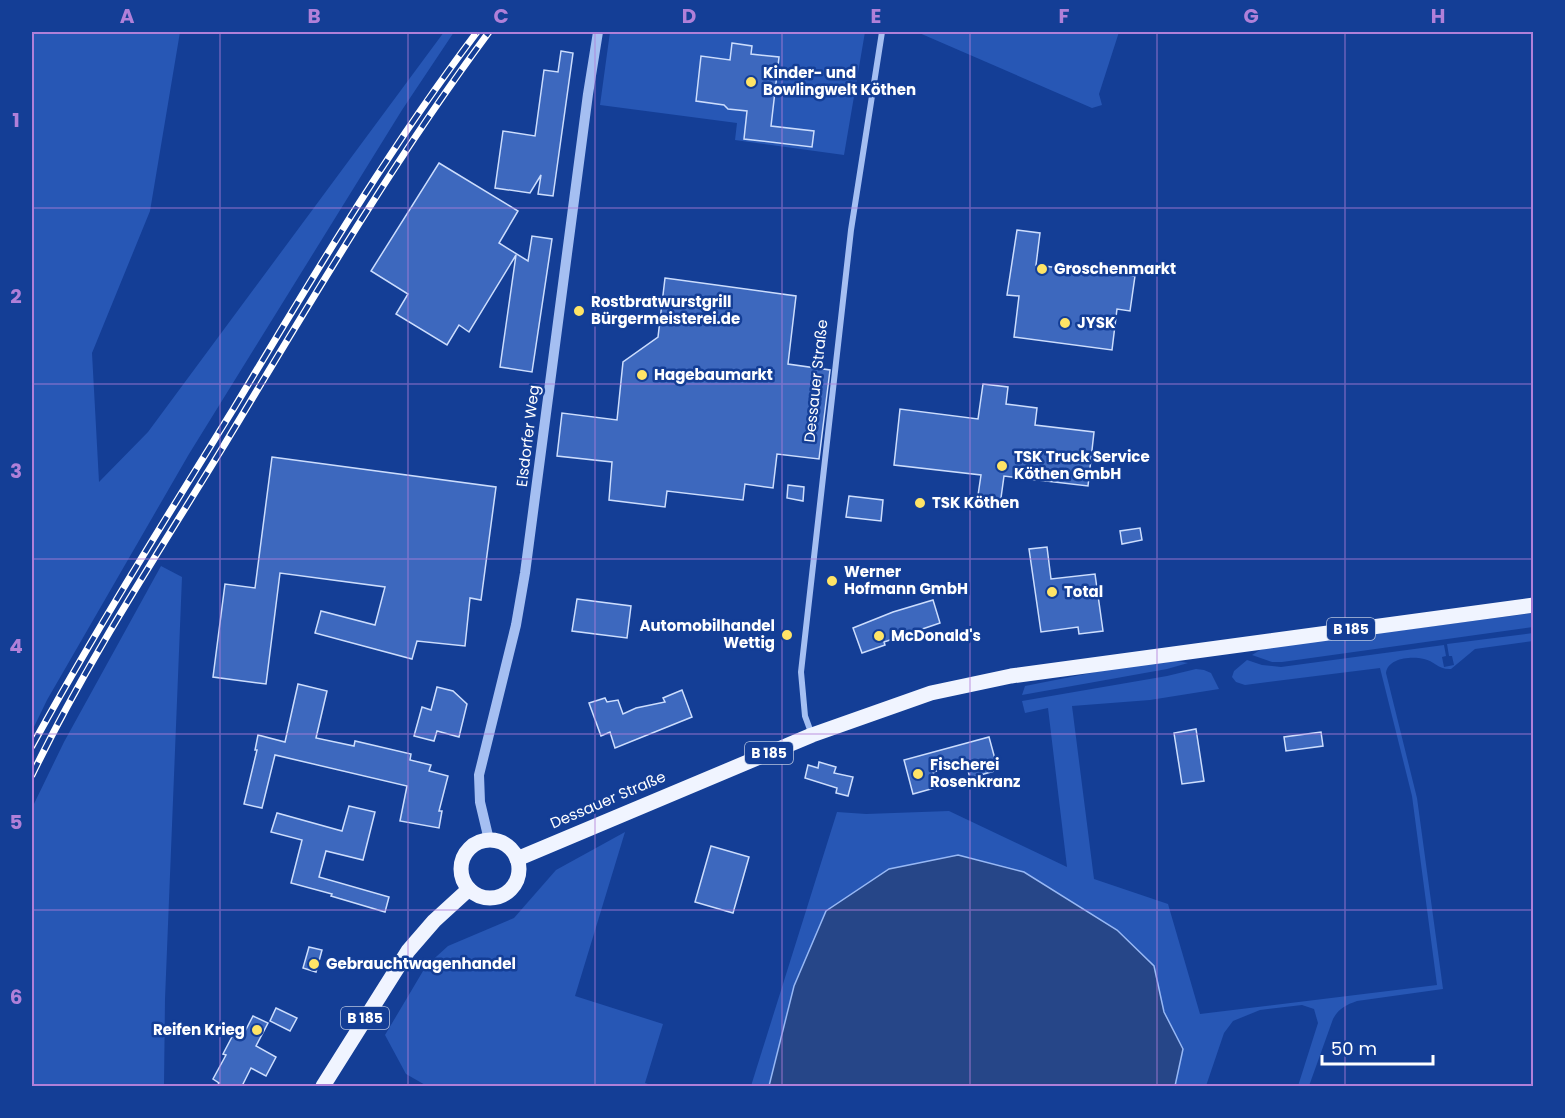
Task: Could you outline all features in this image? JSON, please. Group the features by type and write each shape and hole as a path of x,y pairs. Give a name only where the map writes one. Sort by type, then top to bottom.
{"main road":[{"name":"Dessauer Straße","path":"517,859 812,735 950,688 1011,676 1169,653 1533,605"},
{"path":"489,840 506,845 517,859 518,879 509,891 496,898 481,897 469,889 462,878 463,858 471,848 489,840"},
{"name":"B 185","path":"323,1086 408,951 434,921 469,889"}],"street":[{"name":"Elsdorfer Weg","path":"489,840 479,786 482,759 516,625 525,573 598,32"},
{"name":"Dessauer Straße","path":"812,735 805,717 801,672 851,230 882,32"}],"shaded area":[{"path":"32,32 180,32 150,211 92,353 99,482 148,432 444,32 454,32 402,110 189,454 47,700 32,731"},
{"path":"610,32 865,32 844,155 735,140 737,123 600,105"},
{"path":"917,32 1119,32 1099,94 1102,105 1092,108"},
{"path":"161,566 182,577 165,999 164,1086 32,1086 32,808 64,742"},
{"path":"1533,613 1533,627 1282,662 1272,662 1252,655 1260,650 1273,647"},
{"path":"1533,633 1533,641 1475,649 1451,669 1443,668 1424,659 1413,658 1395,661 1388,668 1386,673 1417,798 1443,989 1357,1001 1343,1007 1333,1019 1309,1086 1298,1086 1318,1023 1314,1009 1302,1005 1260,1010 1233,1021 1224,1033 1206,1086 1175,1086 1183,1049 1164,1012 1154,966 1117,930 1024,872 958,855 794,986 769,1086 751,1086 837,812 866,814 949,811 1067,867 1048,708 1025,713 1022,701 1196,669 1211,673 1219,689 1150,700 1072,706 1094,879 1168,904 1200,1014 1437,985 1412,796 1380,668 1245,685 1236,682 1232,677 1234,671 1247,660 1262,665 1281,667 1444,645 1446,656 1442,657 1444,667 1454,665 1452,656 1449,656 1447,644"},
{"path":"1177,661 1188,663 1167,669 1022,695 1025,686 1121,667"},
{"path":"625,832 575,996 663,1024 645,1083 654,1086 427,1086 406,1074 385,1035 426,966 448,946 514,918 556,870"},
{"path":"958,855 1024,872 1117,930 1154,966 1164,1012 1183,1049 1175,1086 769,1086 794,986 826,911 889,869"}],"building":[{"name":"Kinder- und Bowlingwelt Köthen","path":"732,43 752,46 751,54 779,57 771,126 814,131 812,147 744,139 747,111 696,101 701,56 730,60"},
{"path":"561,51 573,53 553,196 538,194 541,175 530,193 495,188 503,131 535,136 544,70 558,72"},
{"path":"439,163 518,211 499,243 528,261 532,236 552,239 532,372 500,367 516,255 469,332 459,325 447,345 396,314 408,294 371,271"},
{"path":"1017,230 1040,233 1036,265 1099,273 1100,264 1121,266 1120,274 1135,276 1130,311 1117,309 1112,350 1014,337 1019,296 1007,295"},
{"path":"665,278 796,296 788,364 830,370 819,459 777,454 773,488 745,484 743,500 667,491 665,507 609,500 612,462 557,456 562,413 617,420 623,362 658,337"},
{"path":"983,384 1008,387 1006,404 1037,408 1035,425 1094,432 1088,486 1004,476 1000,505 977,502 981,475 894,465 900,409 978,419"},
{"path":"272,457 496,487 481,600 470,598 465,646 417,641 412,659 315,633 321,611 375,625 385,587 280,573 266,684 213,677 225,584 255,588"},
{"path":"788,485 804,487 803,501 787,498"},
{"path":"849,496 883,500 881,521 846,517"},
{"path":"1140,528 1142,540 1122,544 1120,531"},
{"path":"1047,547 1051,579 1095,574 1103,631 1079,634 1078,627 1041,632 1029,549"},
{"path":"577,599 631,606 627,638 572,631"},
{"name":"McDonald's","path":"933,600 940,623 884,642 885,645 862,653 853,628 893,612"},
{"path":"298,684 327,691 316,738 354,746 355,741 411,754 410,760 431,765 429,771 448,776 439,811 442,811 439,828 400,821 407,786 275,755 262,808 244,804 257,750 255,750 258,735 285,742"},
{"path":"437,687 453,691 467,704 459,737 437,731 434,741 414,736 422,707 431,710"},
{"path":"682,690 692,717 615,748 610,732 601,736 589,703 605,698 607,702 618,700 623,714 636,708 665,702 663,698"},
{"path":"1196,729 1204,781 1182,784 1174,733"},
{"path":"1321,732 1323,746 1286,751 1284,737"},
{"path":"989,737 998,770 970,778 966,763 933,772 938,787 913,794 904,760"},
{"path":"819,762 836,767 834,773 853,777 848,796 836,793 837,788 805,778 808,765 818,768"},
{"path":"349,806 375,812 363,860 326,851 319,877 389,897 385,912 291,883 302,840 271,832 277,813 342,831"},
{"path":"711,846 749,857 733,913 695,902"},
{"path":"309,947 322,950 316,972 303,968"},
{"path":"276,1008 297,1018 290,1031 270,1021"},
{"path":"253,1016 268,1023 256,1046 276,1057 266,1076 251,1068 242,1086 217,1086 219,1083 213,1079 226,1055 223,1054 233,1035 241,1039"}],"railway":[{"path":"32,746 105,618 321,264 412,123 477,32"},
{"path":"32,775 123,609 319,289 384,184 489,32"}],"place":[{"name":"Kinder- und Bowlingwelt Köthen","path":"751,82"},
{"name":"Groschenmarkt","path":"1042,269"},
{"name":"Rostbratwurstgrill Bürgermeisterei.de","path":"579,311"},
{"name":"JYSK","path":"1065,323"},
{"name":"Hagebaumarkt","path":"642,375"},
{"name":"TSK Truck Service Köthen GmbH","path":"1002,466"},
{"name":"TSK Köthen","path":"920,503"},
{"name":"Werner Hofmann GmbH","path":"832,581"},
{"name":"Total","path":"1052,592"},
{"name":"Automobilhandel Wettig","path":"787,635"},
{"name":"McDonald's","path":"879,636"},
{"name":"Fischerei Rosenkranz","path":"918,774"},
{"name":"Gebrauchtwagenhandel","path":"314,964"},
{"name":"Reifen Krieg","path":"257,1030"}]}
